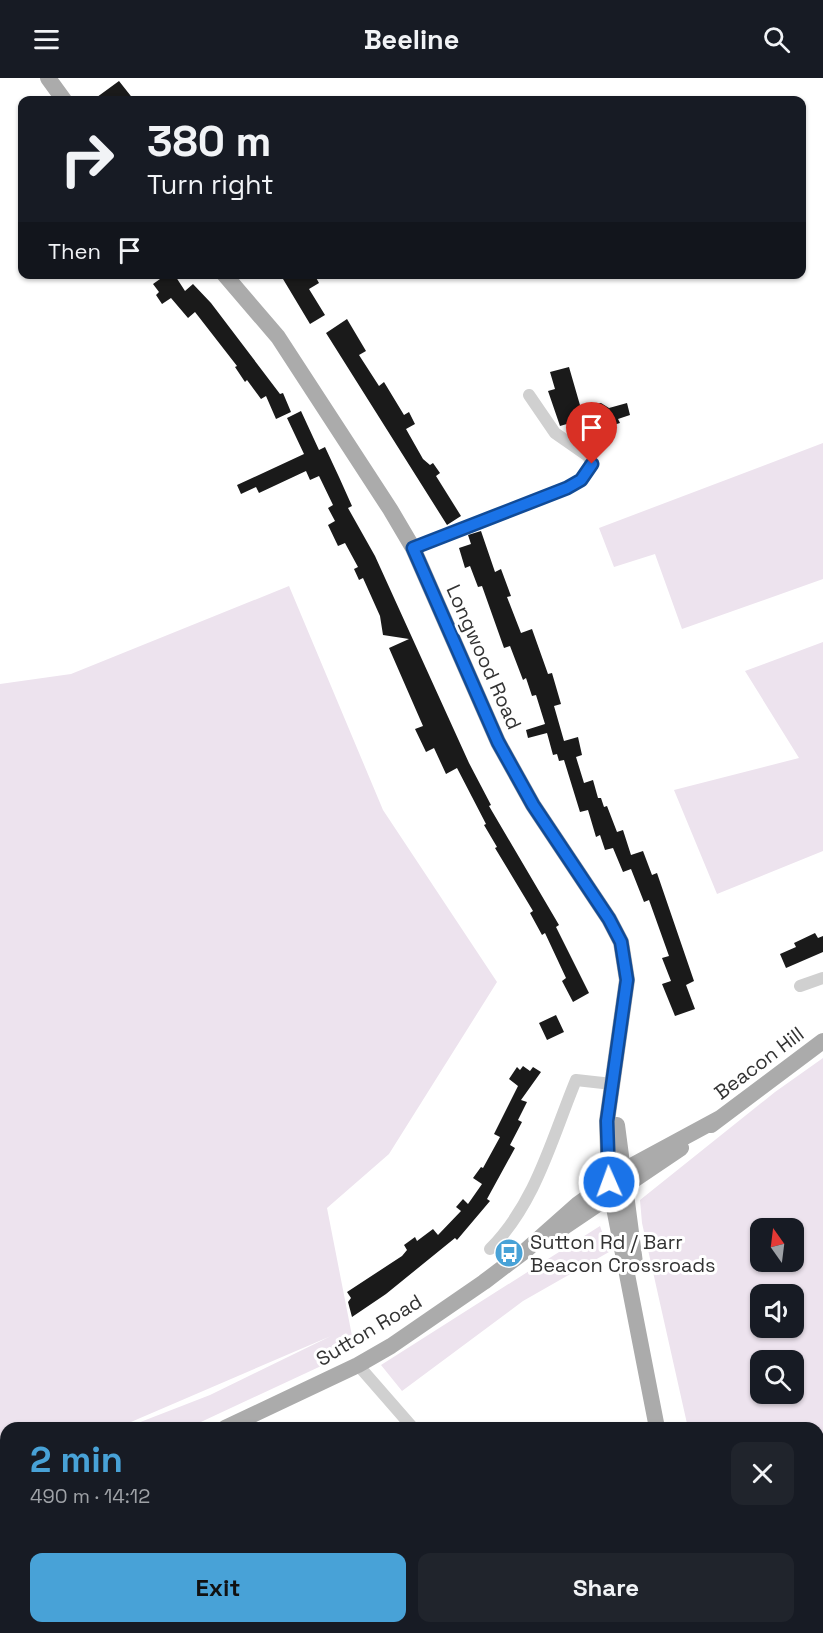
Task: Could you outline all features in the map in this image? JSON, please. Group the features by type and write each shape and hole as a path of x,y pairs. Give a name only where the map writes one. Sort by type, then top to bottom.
{"main road":[{"path":"48,78 61,96"},
{"name":"Longwood Road","path":"228,279 278,337 360,460 413,548 498,742 533,805 609,919 621,942 627,980 607,1121 617,1185 625,1272 636,1309 656,1422"},
{"name":"Beacon Hill","path":"617,1185 720,1118 823,1041"},
{"name":"Sutton Road","path":"238,1422 358,1365 410,1333 617,1185"}],"street":[{"path":"413,548 567,488 589,471 592,464 588,456 555,433 529,395"},
{"path":"800,986 823,978"},
{"path":"490,1248 508,1230 527,1203 576,1080 612,1084"},
{"path":"358,1365 408,1422"}],"shaded area":[{"path":"823,443 823,579 682,629 655,554 614,567 599,528"},
{"path":"289,586 383,810 497,982 389,1154 327,1208 354,1346 319,1367 201,1422 140,1422 210,1395 331,1336 131,1422 0,1422 0,684 71,674"},
{"path":"823,642 823,851 717,894 674,790 799,758 745,671"},
{"path":"823,1058 823,1422 687,1422 642,1223 640,1200 775,1092"},
{"path":"600,1226 609,1252 523,1301 402,1391 381,1365"}],"building":[{"path":"119,81 131,96 98,96"},
{"path":"160,279 177,279 185,291 193,284 211,303 280,394 283,393 291,412 276,419 266,396 261,399 247,380 245,382 235,367 237,366 195,312 188,318 171,298 162,304 156,295 159,292 153,284"},
{"path":"283,279 317,279 319,283 309,289 325,315 310,324"},
{"path":"347,319 366,351 359,355 379,386 384,382 404,415 409,412 415,424 406,429 423,459 430,465 433,463 440,473 436,476 461,516 447,525 326,333"},
{"path":"569,367 584,419 560,426 548,391 555,389 550,372"},
{"path":"601,403 609,408 627,403 630,415 618,419 620,423 591,432 586,417 595,404"},
{"path":"301,411 319,450 325,447 352,506 348,508 375,556 469,763 491,805 489,806 559,925 556,927 589,993 573,1002 562,981 566,978 545,933 542,935 530,913 533,911 495,848 497,847 457,768 446,774 434,748 426,752 415,729 423,726 389,648 409,639 383,635 380,616 363,578 359,580 354,569 358,567 345,543 338,546 328,525 335,521 328,508 333,505 319,476 310,480 306,471 259,493 256,487 241,494 237,485 304,454 287,418"},
{"path":"481,531 495,572 501,569 511,596 507,597 521,633 532,629 548,674 552,673 561,704 554,706 564,741 578,737 582,755 576,757 584,783 593,780 598,798 601,798 604,807 607,806 617,832 623,830 631,855 643,851 652,875 657,873 694,981 686,985 695,1009 675,1016 662,984 671,981 662,958 669,956 649,900 644,902 631,869 623,872 613,848 605,850 600,835 596,837 588,810 580,812 564,760 559,761 557,754 553,755 547,733 528,738 526,730 545,724 536,695 532,696 526,678 523,680 510,646 504,648 482,586 478,587 470,566 465,568 459,548 471,544 468,535"},
{"path":"815,933 818,938 823,936 823,952 786,968 780,954 796,947 794,943"},
{"path":"556,1015 564,1032 547,1040 539,1023"},
{"path":"523,1066 530,1071 533,1067 541,1072 521,1100 527,1102 518,1120 522,1122 510,1145 515,1148 487,1199 490,1201 457,1240 455,1238 386,1294 352,1317 348,1302 351,1298 347,1292 402,1256 407,1250 404,1245 415,1237 417,1241 433,1229 438,1235 461,1211 456,1207 463,1199 468,1204 482,1184 473,1178 481,1167 483,1168 500,1137 494,1134 518,1086 509,1079 517,1067 520,1070"}],"place":[{"name":"Sutton Rd / Barr Beacon Crossroads","path":"509,1253"}],"route":[{"path":"592,464 581,480 567,488 413,548 498,742 533,805 609,919 621,942 627,964 627,980 607,1121 609,1182"}]}
